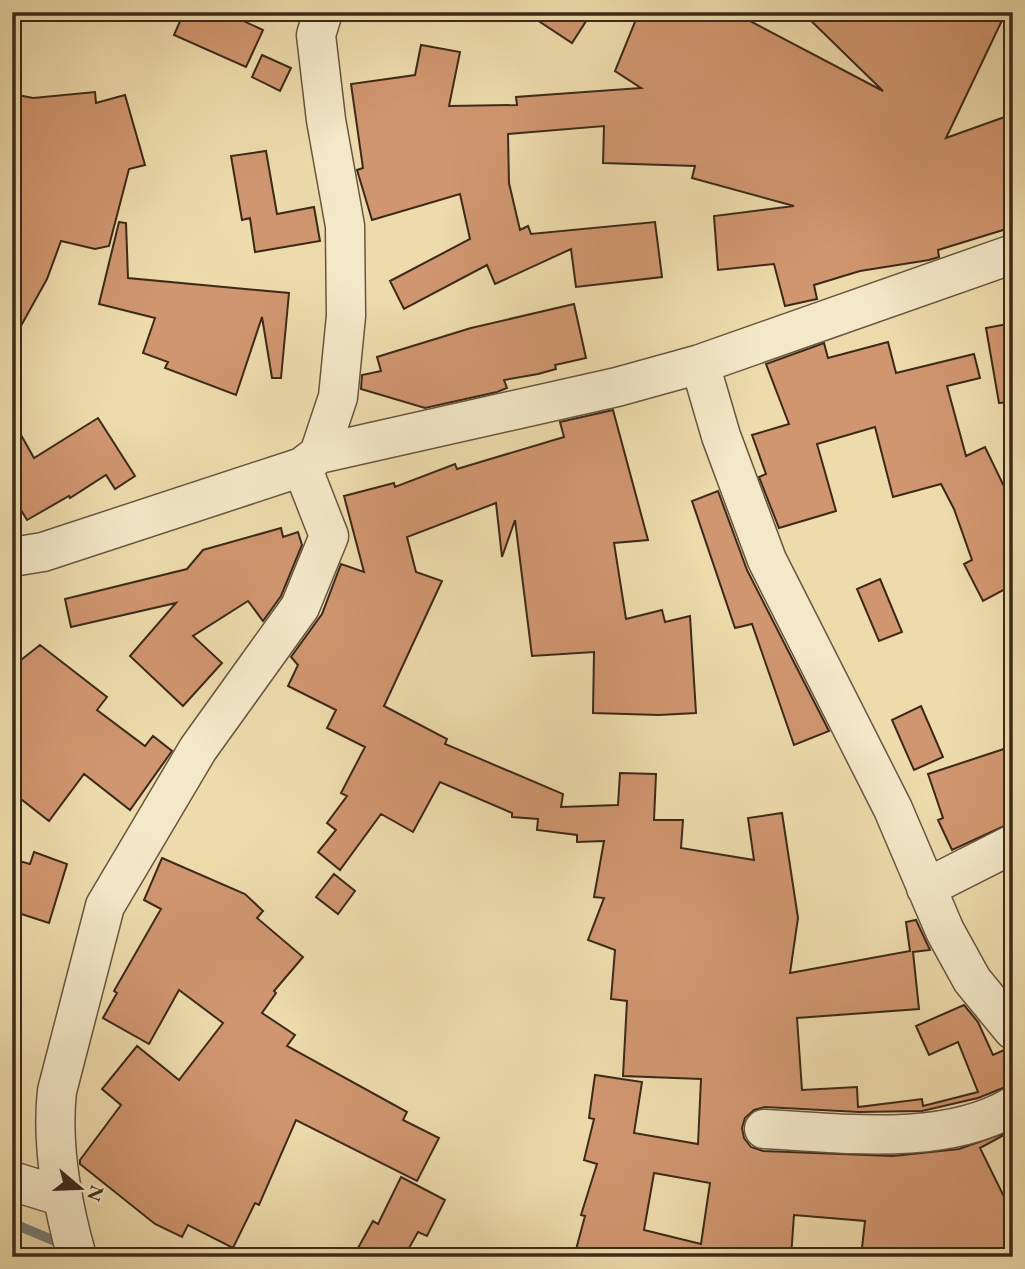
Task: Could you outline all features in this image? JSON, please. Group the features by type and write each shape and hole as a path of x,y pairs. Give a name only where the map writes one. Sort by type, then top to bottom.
{"street":[{"path":"77,1257 63,1197 54,1116 57,1091 106,906 198,750 300,607 329,536 311,460 338,397 346,316 345,226 316,35 323,12"},
{"path":"12,557 43,552 311,460 617,387 700,364 1013,254"},
{"path":"700,364 721,436 767,560 893,809 926,888 972,980 1013,1030"},
{"path":"926,888 1013,844"},
{"path":"764,1129 902,1137 983,1119 1013,1106"},
{"path":"12,1181 63,1197"}],"building":[{"path":"184,12 224,12 263,30 246,67 174,35"},
{"path":"525,12 592,12 572,43"},
{"path":"639,12 733,12 883,91 802,12 1006,12 946,138 1013,114 1013,140 1004,144 1013,179 1013,227 938,250 939,257 929,260 860,271 814,285 817,299 785,306 774,264 718,270 714,216 794,206 692,178 695,166 603,163 604,126 508,134 509,183 520,230 528,226 531,234 655,222 662,277 576,287 571,249 495,284 487,265 404,309 390,281 470,239 460,194 372,220 357,170 363,168 351,84 415,75 421,45 460,52 449,106 517,105 516,97 641,88 615,71"},
{"path":"262,55 291,68 280,91 252,77"},
{"path":"95,92 96,103 125,95 145,165 129,169 109,246 95,249 61,241 47,279 12,342 12,94 33,98"},
{"path":"266,151 277,214 314,207 320,241 255,252 250,218 242,220 231,156"},
{"path":"119,222 126,223 128,278 289,293 281,378 272,378 262,317 236,395 165,368 168,362 143,353 155,318 99,304"},
{"path":"574,304 586,358 555,365 556,369 538,374 504,380 507,388 497,392 425,408 361,389 362,375 381,371 377,357 471,328"},
{"path":"1013,323 1013,402 999,403 986,328"},
{"path":"888,342 896,373 974,354 980,378 947,386 966,456 985,447 1013,505 1013,585 983,601 964,564 972,560 954,509 941,484 893,497 875,427 817,444 836,511 779,528 759,477 766,474 752,435 789,424 766,364 824,343 828,358"},
{"path":"613,410 648,540 614,543 626,619 662,610 665,622 690,616 696,713 593,713 594,652 532,656 515,520 502,557 496,503 407,537 416,572 442,581 384,706 447,739 445,744 563,794 561,807 618,805 620,773 656,774 654,820 683,820 681,848 754,860 748,818 782,813 798,918 790,973 910,951 906,922 916,920 930,950 913,952 919,1009 797,1018 802,1090 857,1087 858,1107 922,1099 923,1106 978,1092 958,1042 929,1055 916,1026 964,1005 978,1022 993,1055 1004,1050 1013,1051 1013,1084 978,1098 922,1111 859,1112 765,1107 754,1110 745,1118 742,1128 744,1138 751,1147 763,1151 893,1156 959,1149 1013,1130 980,1148 1013,1215 1013,1257 861,1257 865,1221 794,1215 791,1257 735,1257 714,1252 713,1257 574,1257 585,1216 581,1215 597,1164 584,1160 594,1119 589,1118 595,1075 642,1082 634,1133 698,1144 701,1079 623,1076 627,1001 611,999 615,950 588,940 604,898 594,897 604,841 577,842 577,835 537,830 538,819 512,817 512,813 440,782 413,832 381,814 340,870 318,852 336,830 327,823 347,796 341,793 365,747 327,728 336,710 288,686 298,665 291,657 322,614 341,564 364,572 344,496 394,483 395,487 455,464 457,469 564,437 560,422","holes":["654,1173 710,1183 701,1244 644,1230"]},
{"path":"98,418 135,476 115,489 106,475 70,498 69,496 27,520 21,510 12,516 12,419 34,458"},
{"path":"718,491 747,570 829,731 794,745 752,624 735,628 692,501"},
{"path":"281,528 283,537 298,532 302,545 281,596 263,621 248,601 193,636 222,663 183,706 130,656 176,603 71,627 65,599 187,569 203,550"},
{"path":"880,579 902,632 879,641 857,589"},
{"path":"40,645 107,697 97,710 145,746 153,736 172,751 130,810 84,774 49,821 12,792 12,667"},
{"path":"921,706 943,757 914,770 892,720"},
{"path":"1013,746 1013,822 952,850 938,820 943,818 928,774"},
{"path":"34,852 67,864 49,923 12,911 12,859 30,864"},
{"path":"162,858 245,894 263,911 257,918 303,957 274,991 276,993 262,1013 295,1035 287,1046 407,1112 403,1120 439,1138 417,1181 296,1120 259,1205 255,1203 233,1248 188,1225 182,1237 155,1224 80,1164 80,1160 121,1105 102,1089 137,1046 179,1080 223,1023 179,990 149,1044 103,1018 117,993 114,991 161,909 144,900"},
{"path":"334,874 355,891 338,914 316,897"},
{"path":"401,1177 445,1200 427,1236 418,1232 404,1257 353,1257 373,1221 378,1224"}],"waterway":[{"path":"12,1223 62,1244"}]}
